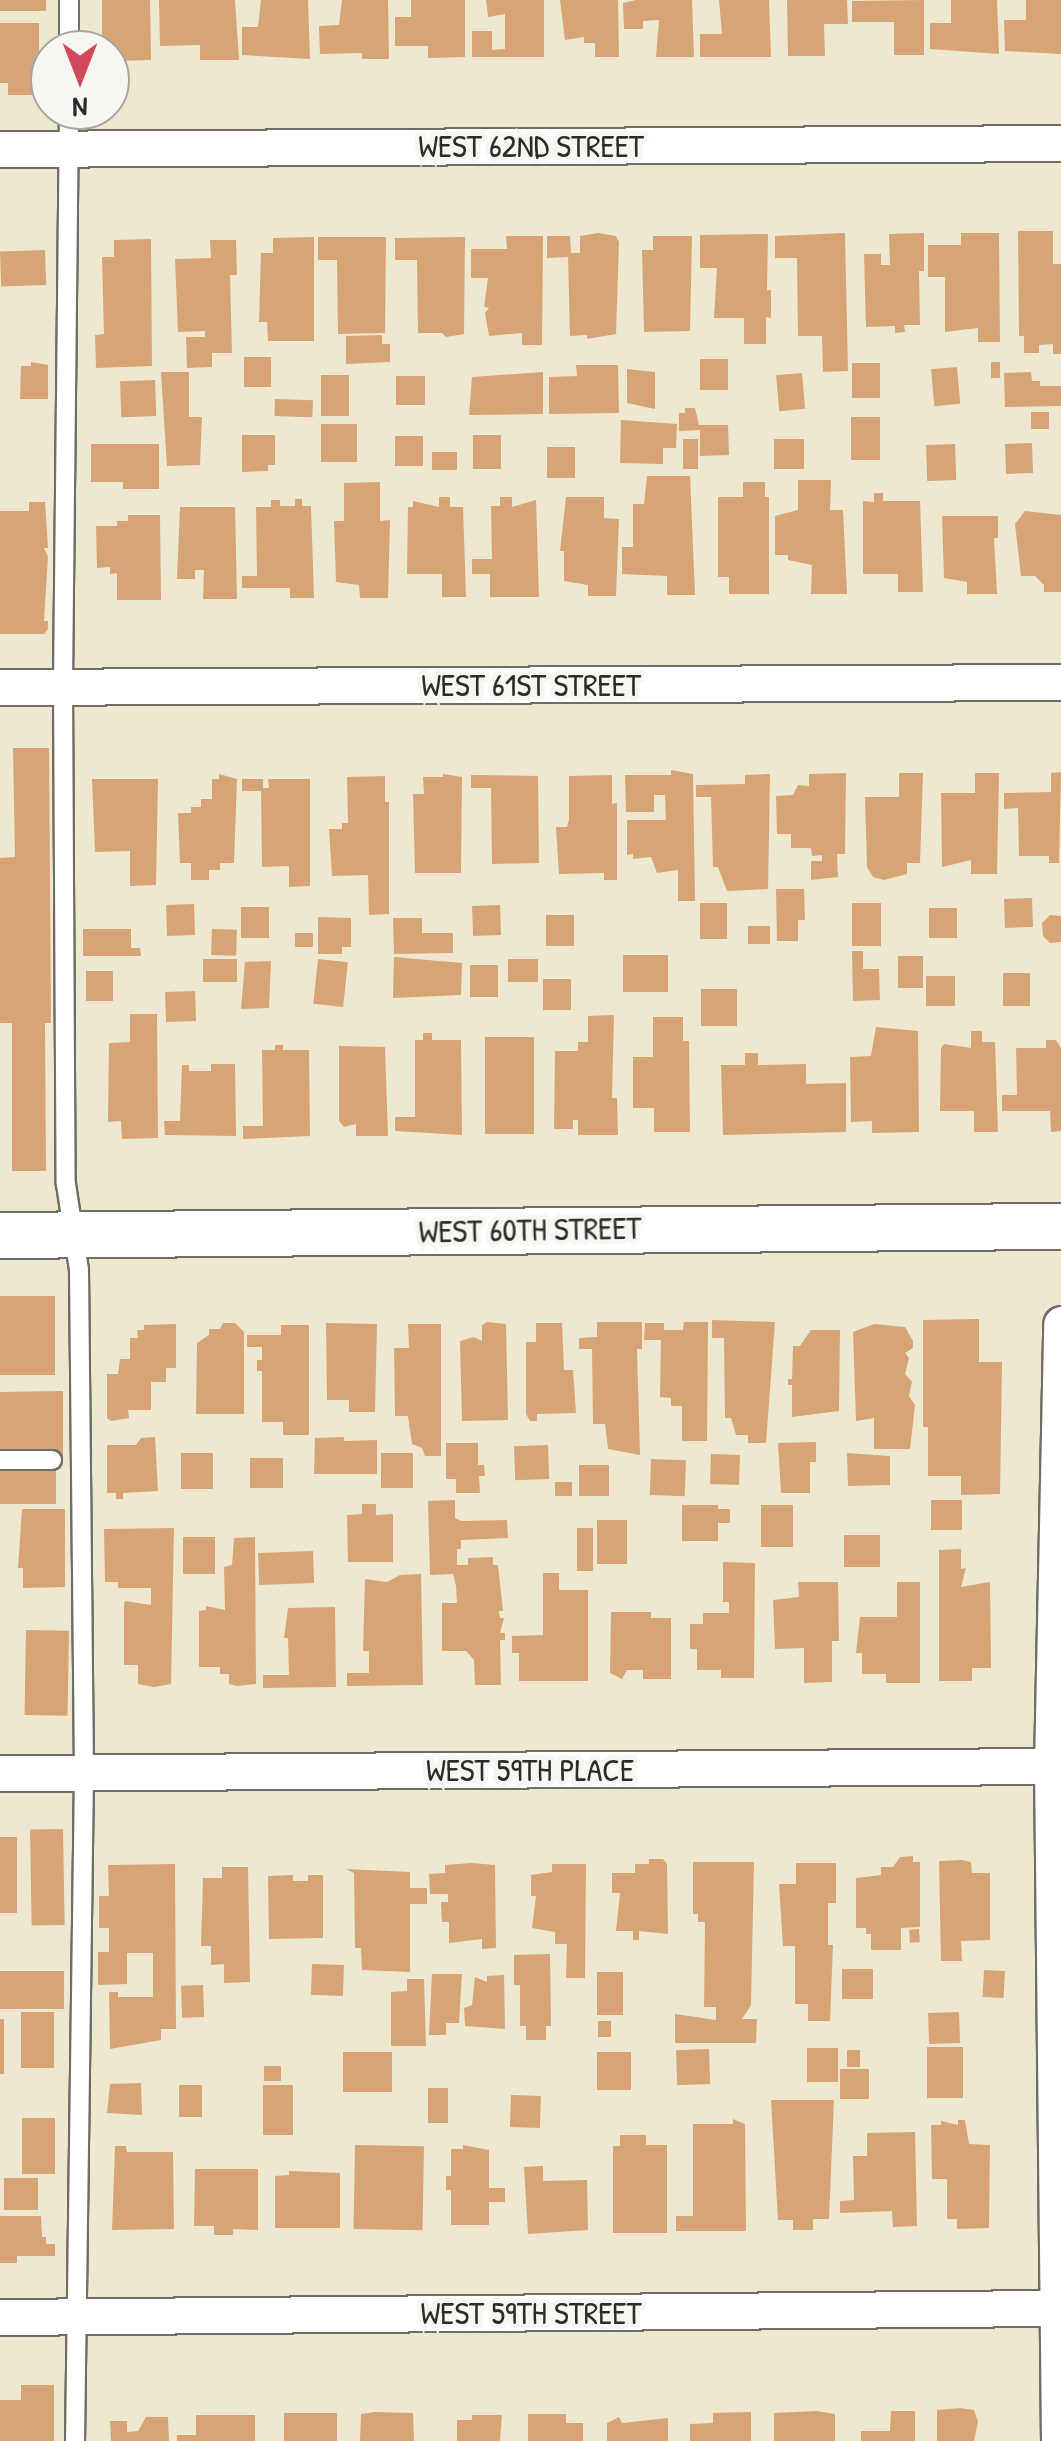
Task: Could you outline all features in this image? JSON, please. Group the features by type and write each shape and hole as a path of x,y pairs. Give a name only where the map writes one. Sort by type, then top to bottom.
{"street":[{"name":"WEST 62ND STREET","path":"0,149 1061,142"},
{"name":"WEST 61ST STREET","path":"0,687 1061,682"},
{"name":"WEST 60TH STREET","path":"0,1234 1061,1226"},
{"path":"1058,2441 1061,1324"},
{"name":"WEST 59TH PLACE","path":"0,1774 1057,1766"},
{"name":"WEST 59TH STREET","path":"0,2317 1060,2308"}],"lane":[{"path":"69,0 69,30"},
{"path":"69,130 63,687 66,1184 79,1270 84,1773 75,2441"},
{"path":"0,1460 52,1460"}],"building":[{"path":"0,0 46,0 46,11 0,11"},
{"path":"102,0 150,0 151,60 130,61 130,30 102,30"},
{"path":"159,0 235,0 239,60 200,60 200,45 160,46"},
{"path":"261,0 308,0 310,59 242,55 242,27 258,27"},
{"path":"342,0 388,0 389,59 362,59 362,53 320,54 319,26 339,25"},
{"path":"411,0 465,0 465,57 428,58 428,46 395,46 395,17 411,17"},
{"path":"486,0 544,0 544,57 472,57 472,31 492,31 492,50 505,49 505,14 488,17"},
{"path":"560,0 618,0 619,57 595,57 595,43 584,43 584,37 565,40"},
{"path":"692,0 694,57 656,57 659,20 643,21 643,29 624,29 623,3"},
{"path":"719,0 769,0 771,57 700,57 700,34 722,34"},
{"path":"787,0 847,0 848,24 824,24 825,56 788,56"},
{"path":"924,0 924,55 894,55 894,22 852,22 852,1"},
{"path":"951,0 997,0 999,54 930,49 930,23 951,23"},
{"path":"1026,0 1061,0 1061,54 1005,51 1004,20 1026,20"},
{"path":"0,23 39,23 39,30 30,30 30,95 8,95 8,83 0,83"},
{"path":"1018,231 1053,231 1053,264 1061,264 1061,354 1053,354 1053,344 1039,345 1039,353 1024,353 1024,336 1019,336"},
{"path":"845,233 848,371 823,372 822,336 798,336 797,258 775,258 775,236"},
{"path":"924,233 924,271 919,271 920,325 904,325 905,332 895,333 895,326 866,327 864,254 881,254 881,265 890,265 889,234"},
{"path":"961,233 999,233 1000,342 978,342 978,328 945,332 945,277 928,277 928,245 961,245"},
{"path":"768,234 771,318 766,317 766,344 744,344 744,318 714,318 717,268 700,268 700,235"},
{"path":"506,236 543,236 542,345 522,345 522,333 489,336 485,313 489,308 484,307 488,278 471,278 471,249 507,249"},
{"path":"547,236 570,236 571,253 580,253 580,236 616,236 619,242 616,334 587,339 587,335 570,336 568,257 547,258"},
{"path":"653,236 692,236 690,331 644,332 642,250 653,250"},
{"path":"314,237 314,341 268,341 267,322 259,322 261,253 273,253 273,238"},
{"path":"318,237 386,237 385,333 338,334 337,260 318,260"},
{"path":"465,237 464,334 446,337 442,333 418,333 417,260 395,260 395,238"},
{"path":"151,239 152,366 96,368 95,335 104,334 102,257 114,257 114,240"},
{"path":"210,240 236,240 237,275 230,275 232,353 212,353 212,367 187,368 186,337 205,337 205,331 178,332 175,259 211,258"},
{"path":"45,250 46,285 1,287 0,252"},
{"path":"382,335 382,344 390,344 390,362 346,364 346,336"},
{"path":"244,357 271,357 271,387 244,387"},
{"path":"700,359 728,359 728,390 700,390"},
{"path":"31,362 48,365 48,399 20,399 21,366 31,366"},
{"path":"991,362 1000,362 1000,378 991,378"},
{"path":"852,363 880,363 880,398 852,398"},
{"path":"576,365 618,365 619,413 549,414 549,377 577,376"},
{"path":"957,367 960,404 934,406 931,369"},
{"path":"627,369 655,372 655,409 627,403"},
{"path":"161,372 189,372 189,417 202,417 200,465 167,466"},
{"path":"543,372 543,414 469,415 472,377"},
{"path":"1031,372 1032,381 1040,381 1040,386 1061,386 1061,406 1005,407 1004,373"},
{"path":"802,373 805,409 779,411 776,375"},
{"path":"321,375 349,375 349,416 321,416"},
{"path":"396,376 425,376 425,405 396,405"},
{"path":"155,380 156,416 121,417 120,381"},
{"path":"275,399 313,400 312,417 274,416"},
{"path":"685,408 695,408 699,425 728,425 729,455 700,456 700,430 679,431 679,413 685,413"},
{"path":"1031,412 1049,412 1049,429 1031,429"},
{"path":"851,417 880,417 880,460 851,460"},
{"path":"621,420 677,424 676,448 663,448 663,464 620,463"},
{"path":"321,424 357,424 357,462 321,462"},
{"path":"242,435 275,435 275,465 268,465 268,471 242,472"},
{"path":"473,435 501,435 501,469 473,469"},
{"path":"395,436 423,436 423,466 395,466"},
{"path":"683,439 698,439 698,469 683,469"},
{"path":"774,439 804,439 804,469 774,469"},
{"path":"1032,443 1033,473 1006,474 1005,444"},
{"path":"91,444 159,444 159,489 123,489 123,482 91,482"},
{"path":"955,444 956,480 927,481 926,445"},
{"path":"547,447 575,447 575,478 547,478"},
{"path":"432,452 457,452 457,470 432,470"},
{"path":"647,476 690,476 695,595 667,595 667,576 622,574 622,547 633,547 633,504 644,504"},
{"path":"798,480 831,480 830,510 843,510 847,594 811,594 812,565 788,560 788,555 775,555 775,516 798,510"},
{"path":"380,482 380,521 390,520 388,598 360,598 359,585 336,582 334,521 344,521 344,483"},
{"path":"743,482 765,482 765,497 769,497 769,594 729,594 729,577 718,577 718,497 743,497"},
{"path":"874,493 883,493 883,501 920,501 923,592 898,592 898,574 863,574 863,501 874,502"},
{"path":"439,497 450,497 450,507 463,507 466,597 442,597 442,574 407,574 408,507 413,507 413,501 439,507"},
{"path":"500,497 512,497 512,507 536,500 539,597 490,597 490,574 472,574 472,559 492,559 491,506 500,506"},
{"path":"566,497 604,497 604,518 619,519 616,596 588,596 588,585 564,581 564,551 560,551"},
{"path":"295,499 302,499 302,506 311,506 314,598 290,598 290,588 242,588 242,576 257,576 256,507 271,507 271,500 280,500 280,506 295,506"},
{"path":"29,502 45,502 48,548 44,548 48,557 44,621 48,621 48,629 44,634 0,634 0,511 29,511"},
{"path":"180,507 235,507 237,599 203,599 204,570 195,570 195,579 177,579"},
{"path":"1025,511 1061,515 1061,592 1044,592 1044,585 1035,576 1021,576 1015,524"},
{"path":"128,515 160,515 161,600 117,600 117,573 110,574 110,567 97,568 96,526 117,526 117,521 128,521"},
{"path":"942,516 998,516 998,538 994,538 997,594 967,594 967,582 944,578"},
{"path":"13,748 49,748 51,1023 45,1023 46,1171 12,1171 12,1023 0,1023 0,858 15,857"},
{"path":"671,770 693,774 695,901 678,901 678,870 657,873 651,857 633,859 633,854 627,855 627,820 666,820 665,795 654,795 654,812 626,812 625,775 671,775"},
{"path":"1061,772 1059,863 1049,863 1049,856 1019,856 1018,808 1004,809 1004,793 1051,792 1051,773"},
{"path":"846,773 845,854 837,854 838,877 811,880 811,861 822,861 822,855 812,856 811,848 791,848 791,834 777,834 776,796 793,795 798,785 809,786 809,774"},
{"path":"899,773 923,773 920,863 907,863 907,874 884,880 873,877 867,867 865,797 899,797"},
{"path":"975,773 999,773 997,874 971,874 971,860 942,867 941,793 975,793"},
{"path":"219,774 237,779 234,863 220,863 220,870 209,870 209,880 191,880 191,863 180,863 178,813 191,813 191,807 201,807 201,799 212,799 212,779 219,779"},
{"path":"770,774 768,889 727,891 718,867 713,867 711,797 696,797 696,785 745,784 745,775"},
{"path":"471,775 538,776 539,863 492,864 491,788 471,788"},
{"path":"612,775 612,804 617,803 617,880 604,880 604,873 559,874 556,827 567,827 569,820 569,776"},
{"path":"385,776 385,802 389,802 389,914 369,915 368,875 332,876 329,829 342,829 342,823 348,823 347,777"},
{"path":"423,777 462,777 461,873 415,873 413,794 424,794"},
{"path":"92,779 158,779 156,885 130,886 130,851 95,852"},
{"path":"242,779 263,779 263,788 269,788 268,779 310,779 310,886 289,887 289,866 262,867 261,791 242,791"},
{"path":"776,889 804,889 805,920 798,920 798,941 777,941"},
{"path":"1032,898 1033,927 1005,928 1004,899"},
{"path":"700,903 727,903 727,939 700,939"},
{"path":"852,903 881,903 881,946 852,946"},
{"path":"194,904 195,935 167,936 166,905"},
{"path":"500,905 501,935 473,936 472,906"},
{"path":"241,907 269,907 269,938 241,938"},
{"path":"929,908 957,908 957,938 929,938"},
{"path":"546,915 574,915 574,946 546,946"},
{"path":"1050,915 1061,916 1061,942 1050,943 1043,936 1042,923"},
{"path":"318,917 351,918 351,947 342,947 342,954 318,954"},
{"path":"393,918 422,918 422,933 453,933 453,953 394,954"},
{"path":"748,926 770,926 770,944 748,944"},
{"path":"83,929 131,929 131,948 140,948 141,956 83,956"},
{"path":"212,929 237,930 236,956 211,955"},
{"path":"295,933 313,933 313,947 295,947"},
{"path":"852,951 863,951 863,969 879,969 880,1000 853,1001"},
{"path":"623,955 668,955 668,992 623,992"},
{"path":"898,956 923,956 923,988 898,988"},
{"path":"394,957 462,963 461,995 393,998"},
{"path":"203,959 237,959 237,982 203,982"},
{"path":"318,959 348,962 343,1007 313,1004"},
{"path":"508,959 538,959 538,982 508,982"},
{"path":"271,961 269,1008 241,1009 245,962"},
{"path":"470,965 498,965 498,997 470,997"},
{"path":"86,971 113,971 113,1001 86,1001"},
{"path":"1003,973 1030,973 1030,1006 1003,1006"},
{"path":"926,976 955,976 955,1006 926,1006"},
{"path":"543,979 571,979 571,1010 543,1010"},
{"path":"701,989 737,989 737,1026 701,1026"},
{"path":"195,991 196,1021 166,1022 165,992"},
{"path":"130,1014 157,1014 158,1138 122,1139 121,1121 108,1122 109,1043 130,1042"},
{"path":"614,1015 612,1098 617,1098 618,1135 578,1135 578,1120 573,1120 573,1129 554,1129 555,1051 578,1051 578,1042 588,1042 588,1016"},
{"path":"653,1017 683,1017 683,1041 689,1041 690,1132 654,1132 654,1108 633,1108 633,1057 653,1057"},
{"path":"876,1027 918,1031 919,1132 872,1133 872,1121 851,1122 850,1057 871,1056"},
{"path":"971,1031 982,1031 982,1042 995,1042 998,1132 974,1132 974,1111 940,1111 941,1048 944,1044 971,1048"},
{"path":"423,1033 432,1033 432,1040 461,1040 462,1135 395,1131 395,1117 415,1117 415,1040 423,1040"},
{"path":"485,1037 534,1037 534,1134 485,1134"},
{"path":"1046,1040 1056,1040 1061,1048 1061,1131 1051,1132 1050,1111 1002,1111 1002,1095 1017,1095 1016,1048 1046,1048"},
{"path":"275,1045 283,1045 283,1050 309,1050 310,1136 243,1139 243,1126 263,1126 262,1050 275,1050"},
{"path":"339,1046 385,1047 388,1136 356,1136 356,1124 344,1127 339,1121"},
{"path":"745,1053 758,1053 758,1065 806,1064 806,1084 846,1083 846,1132 723,1135 721,1065 745,1065"},
{"path":"211,1064 235,1064 236,1136 165,1135 164,1121 180,1121 182,1065 189,1065 189,1071 211,1071"},
{"path":"0,1296 55,1296 55,1375 0,1375"},
{"path":"979,1319 979,1362 1002,1362 1000,1494 961,1495 961,1476 928,1476 928,1427 923,1427 923,1320"},
{"path":"712,1320 775,1322 766,1443 748,1443 748,1435 736,1435 731,1418 725,1418 724,1338 712,1338"},
{"path":"597,1322 642,1322 642,1349 637,1349 640,1455 608,1449 605,1424 593,1424 592,1349 579,1349 579,1338 597,1337"},
{"path":"684,1322 708,1322 707,1441 682,1441 682,1406 671,1406 671,1398 660,1397 661,1340 644,1340 645,1323 664,1323 664,1330 683,1330"},
{"path":"223,1323 235,1323 244,1332 244,1414 196,1414 197,1343 209,1335 209,1329 220,1329"},
{"path":"326,1323 377,1324 375,1412 349,1412 349,1400 327,1400"},
{"path":"536,1323 562,1323 564,1370 573,1370 576,1413 537,1414 537,1421 530,1421 526,1414 526,1342 536,1342"},
{"path":"176,1324 176,1368 166,1368 166,1382 151,1382 151,1410 128,1410 129,1418 111,1421 107,1418 107,1374 118,1374 120,1359 130,1359 130,1338 138,1338 137,1330 144,1330 144,1325"},
{"path":"408,1324 441,1324 441,1456 425,1456 422,1448 412,1444 408,1416 395,1416 394,1348 409,1348"},
{"path":"506,1324 508,1420 462,1421 460,1341 474,1337 482,1341 482,1325"},
{"path":"874,1324 905,1327 913,1341 913,1348 905,1353 909,1358 905,1374 912,1382 909,1396 915,1405 910,1449 874,1449 874,1418 856,1421 853,1332"},
{"path":"281,1325 309,1325 309,1435 283,1435 283,1422 262,1422 262,1371 257,1371 257,1360 262,1360 262,1347 247,1347 247,1335 281,1335"},
{"path":"811,1330 840,1330 839,1411 792,1417 792,1385 788,1385 788,1379 792,1379 793,1346 800,1346"},
{"path":"63,1391 63,1458 25,1458 18,1456 18,1450 0,1450 0,1392"},
{"path":"155,1437 158,1491 123,1493 123,1499 116,1499 116,1493 107,1493 107,1445 136,1445 141,1438"},
{"path":"344,1437 344,1441 377,1440 377,1474 314,1474 315,1438"},
{"path":"816,1442 816,1462 810,1462 810,1493 781,1493 778,1443"},
{"path":"446,1443 478,1443 478,1465 484,1465 485,1476 479,1476 480,1493 456,1493 456,1479 446,1479"},
{"path":"548,1445 549,1479 515,1480 514,1446"},
{"path":"181,1453 213,1453 213,1489 181,1489"},
{"path":"381,1453 413,1453 413,1488 381,1488"},
{"path":"847,1453 890,1456 890,1485 848,1486"},
{"path":"711,1454 740,1455 739,1485 710,1484"},
{"path":"250,1458 283,1458 283,1488 250,1488"},
{"path":"651,1459 686,1460 685,1496 650,1495"},
{"path":"579,1465 609,1465 609,1496 579,1496"},
{"path":"0,1466 56,1466 56,1504 0,1504"},
{"path":"555,1482 572,1482 572,1496 555,1496"},
{"path":"455,1500 455,1518 461,1521 507,1520 508,1538 461,1540 461,1549 457,1549 457,1565 468,1565 468,1558 493,1557 493,1565 498,1565 503,1611 499,1611 500,1618 504,1618 500,1633 505,1633 505,1640 500,1640 501,1685 475,1685 474,1660 466,1651 442,1651 442,1603 457,1603 456,1586 453,1574 430,1575 428,1501"},
{"path":"931,1500 962,1500 962,1530 931,1530"},
{"path":"362,1504 376,1504 376,1515 393,1514 393,1562 348,1562 347,1515 362,1514"},
{"path":"682,1505 730,1509 730,1523 718,1523 718,1541 682,1541"},
{"path":"761,1505 793,1505 793,1547 761,1547"},
{"path":"22,1509 65,1509 65,1587 23,1588 23,1568 18,1568"},
{"path":"597,1520 627,1520 627,1564 597,1564"},
{"path":"174,1528 171,1684 154,1687 138,1684 138,1665 124,1665 125,1601 151,1605 151,1588 118,1588 118,1582 105,1582 104,1529"},
{"path":"577,1528 593,1528 593,1571 577,1571"},
{"path":"844,1535 880,1535 880,1567 844,1567"},
{"path":"183,1537 215,1537 215,1574 183,1574"},
{"path":"255,1537 256,1684 237,1686 229,1684 229,1674 220,1674 220,1667 199,1667 199,1611 206,1610 206,1606 225,1610 224,1567 232,1565 234,1538"},
{"path":"961,1549 961,1569 966,1568 961,1587 990,1582 991,1668 972,1668 972,1681 939,1681 939,1550"},
{"path":"313,1551 314,1583 259,1585 258,1553"},
{"path":"723,1562 755,1563 754,1678 721,1678 721,1670 697,1670 697,1649 690,1649 690,1624 703,1624 703,1613 729,1613 729,1602 723,1602"},
{"path":"543,1573 559,1573 559,1590 588,1590 588,1681 519,1681 519,1653 512,1653 512,1636 543,1635"},
{"path":"421,1574 423,1685 347,1686 347,1673 369,1673 369,1651 363,1651 365,1579 387,1582 400,1575"},
{"path":"798,1582 838,1582 839,1641 832,1641 832,1682 804,1683 804,1648 775,1649 773,1600 799,1597"},
{"path":"897,1582 920,1582 920,1683 886,1683 886,1674 862,1674 862,1653 856,1653 860,1617 897,1617"},
{"path":"335,1607 336,1687 263,1688 263,1675 289,1675 288,1638 284,1638 288,1608"},
{"path":"611,1612 651,1612 651,1618 671,1618 671,1679 643,1679 643,1670 627,1670 622,1679 610,1673"},
{"path":"26,1630 69,1631 68,1716 25,1715"},
{"path":"63,1829 65,1925 32,1926 30,1830"},
{"path":"0,1837 17,1837 17,1913 0,1913"},
{"path":"913,1856 913,1862 920,1862 920,1927 901,1928 901,1950 871,1950 871,1934 866,1934 866,1928 856,1928 856,1878 881,1875 881,1867 893,1867 900,1857"},
{"path":"649,1859 663,1859 667,1864 668,1934 639,1931 639,1940 633,1940 633,1931 616,1931 620,1893 612,1893 612,1873 635,1873 635,1864 649,1864"},
{"path":"939,1861 971,1862 972,1873 990,1873 990,1940 961,1941 962,1961 941,1961"},
{"path":"693,1862 754,1862 751,2005 742,2019 757,2019 756,2043 675,2043 675,2014 716,2020 716,2007 704,2007 705,1922 698,1922 698,1914 693,1914"},
{"path":"796,1863 836,1863 836,1903 828,1903 828,1945 833,1945 830,2021 808,2021 808,2004 795,2004 795,1946 783,1946 779,1884 796,1884"},
{"path":"175,1864 176,2029 161,2029 161,2040 110,2049 109,1992 118,1992 118,1997 153,1997 153,1953 127,1953 127,1984 98,1985 98,1952 109,1952 109,1928 99,1928 99,1896 109,1896 108,1865"},
{"path":"552,1864 586,1864 585,1978 566,1978 567,1944 555,1944 555,1932 532,1928 536,1896 531,1896 531,1875 552,1872"},
{"path":"445,1865 495,1865 496,1948 482,1949 482,1939 449,1943 449,1922 442,1922 441,1902 448,1902 448,1894 430,1894 429,1874 445,1873"},
{"path":"222,1867 248,1867 250,1982 224,1983 224,1964 211,1965 211,1946 201,1946 203,1878 222,1878"},
{"path":"346,1869 410,1872 410,1888 427,1888 427,1904 410,1904 410,1972 362,1970 361,1948 355,1948 354,1873"},
{"path":"293,1875 293,1881 308,1881 308,1875 323,1875 323,1938 269,1939 268,1876"},
{"path":"919,1929 920,1942 910,1943 909,1930"},
{"path":"550,1954 551,2026 546,2026 546,2040 526,2040 526,2026 520,2026 520,1985 514,1985 514,1955"},
{"path":"312,1964 344,1965 343,1996 311,1995"},
{"path":"842,1969 873,1969 873,1999 842,1999"},
{"path":"984,1970 1005,1971 1004,1998 983,1997"},
{"path":"0,1971 64,1971 64,2009 0,2009"},
{"path":"597,1972 623,1972 623,2015 597,2015"},
{"path":"432,1974 462,1974 459,2023 446,2023 446,2035 429,2035"},
{"path":"504,1975 505,2029 465,2026 464,2008 472,2005 475,1977 487,1982 487,1976"},
{"path":"407,1979 424,1979 426,2046 391,2046 391,1992 407,1991"},
{"path":"203,1985 204,2017 182,2018 181,1986"},
{"path":"21,2012 54,2012 54,2068 21,2068"},
{"path":"959,2012 960,2043 929,2044 928,2013"},
{"path":"0,2019 4,2019 4,2074 0,2074"},
{"path":"598,2021 611,2021 611,2037 598,2037"},
{"path":"927,2047 963,2047 963,2098 927,2098"},
{"path":"807,2048 838,2048 838,2082 807,2082"},
{"path":"709,2049 710,2084 677,2085 676,2050"},
{"path":"847,2050 860,2050 860,2067 847,2067"},
{"path":"343,2052 392,2052 392,2092 343,2092"},
{"path":"597,2052 631,2052 631,2090 597,2090"},
{"path":"264,2066 281,2066 281,2081 264,2081"},
{"path":"840,2069 869,2069 869,2099 840,2099"},
{"path":"141,2083 142,2115 107,2113 110,2084"},
{"path":"179,2085 202,2085 202,2117 179,2117"},
{"path":"263,2085 293,2085 293,2135 263,2135"},
{"path":"428,2088 448,2088 448,2123 428,2123"},
{"path":"511,2095 541,2096 540,2128 510,2127"},
{"path":"771,2100 834,2100 829,2219 813,2219 813,2230 793,2230 793,2220 778,2220"},
{"path":"22,2118 55,2118 55,2174 22,2174"},
{"path":"733,2119 745,2124 746,2231 676,2231 676,2216 693,2216 693,2124 733,2124"},
{"path":"958,2120 965,2120 969,2144 990,2145 989,2228 957,2229 957,2219 947,2219 947,2179 932,2179 931,2125 941,2125 941,2121 958,2125"},
{"path":"915,2132 917,2226 893,2227 892,2211 840,2213 840,2201 854,2200 853,2156 867,2156 867,2133"},
{"path":"620,2135 646,2135 646,2145 667,2145 667,2233 613,2233 613,2146 620,2146"},
{"path":"355,2145 424,2146 423,2230 354,2229"},
{"path":"463,2145 489,2150 489,2188 505,2188 505,2202 489,2202 489,2225 451,2225 451,2190 446,2190 446,2176 451,2176 451,2149 463,2149"},
{"path":"115,2146 126,2146 127,2152 173,2152 174,2229 112,2230"},
{"path":"543,2166 543,2181 587,2180 588,2230 528,2234 524,2167"},
{"path":"195,2169 258,2169 258,2230 233,2229 233,2235 214,2235 214,2226 194,2226"},
{"path":"289,2171 340,2173 340,2228 275,2228 275,2176 289,2175"},
{"path":"4,2178 38,2178 38,2210 4,2210"},
{"path":"0,2216 41,2216 42,2237 46,2237 46,2244 55,2244 55,2256 17,2256 17,2263 0,2263"},
{"path":"21,2385 54,2385 54,2441 0,2441 0,2400 21,2400"},
{"path":"937,2410 974,2410 978,2422 974,2441 937,2441"},
{"path":"891,2411 915,2411 915,2441 861,2441 861,2431 890,2431"},
{"path":"751,2412 751,2441 690,2441 690,2424 713,2423 713,2413"},
{"path":"284,2413 337,2413 337,2441 284,2441"},
{"path":"413,2413 414,2441 360,2441 361,2414"},
{"path":"774,2413 835,2414 835,2441 774,2441"},
{"path":"528,2414 566,2414 566,2423 583,2423 583,2441 528,2441"},
{"path":"196,2415 255,2415 255,2441 177,2441 177,2435 196,2435"},
{"path":"472,2415 502,2415 500,2441 457,2441 457,2420 472,2420"},
{"path":"146,2417 168,2417 169,2441 111,2441 110,2421 127,2421 127,2432 138,2431"},
{"path":"619,2417 622,2423 668,2418 668,2441 607,2441 607,2423"}]}
